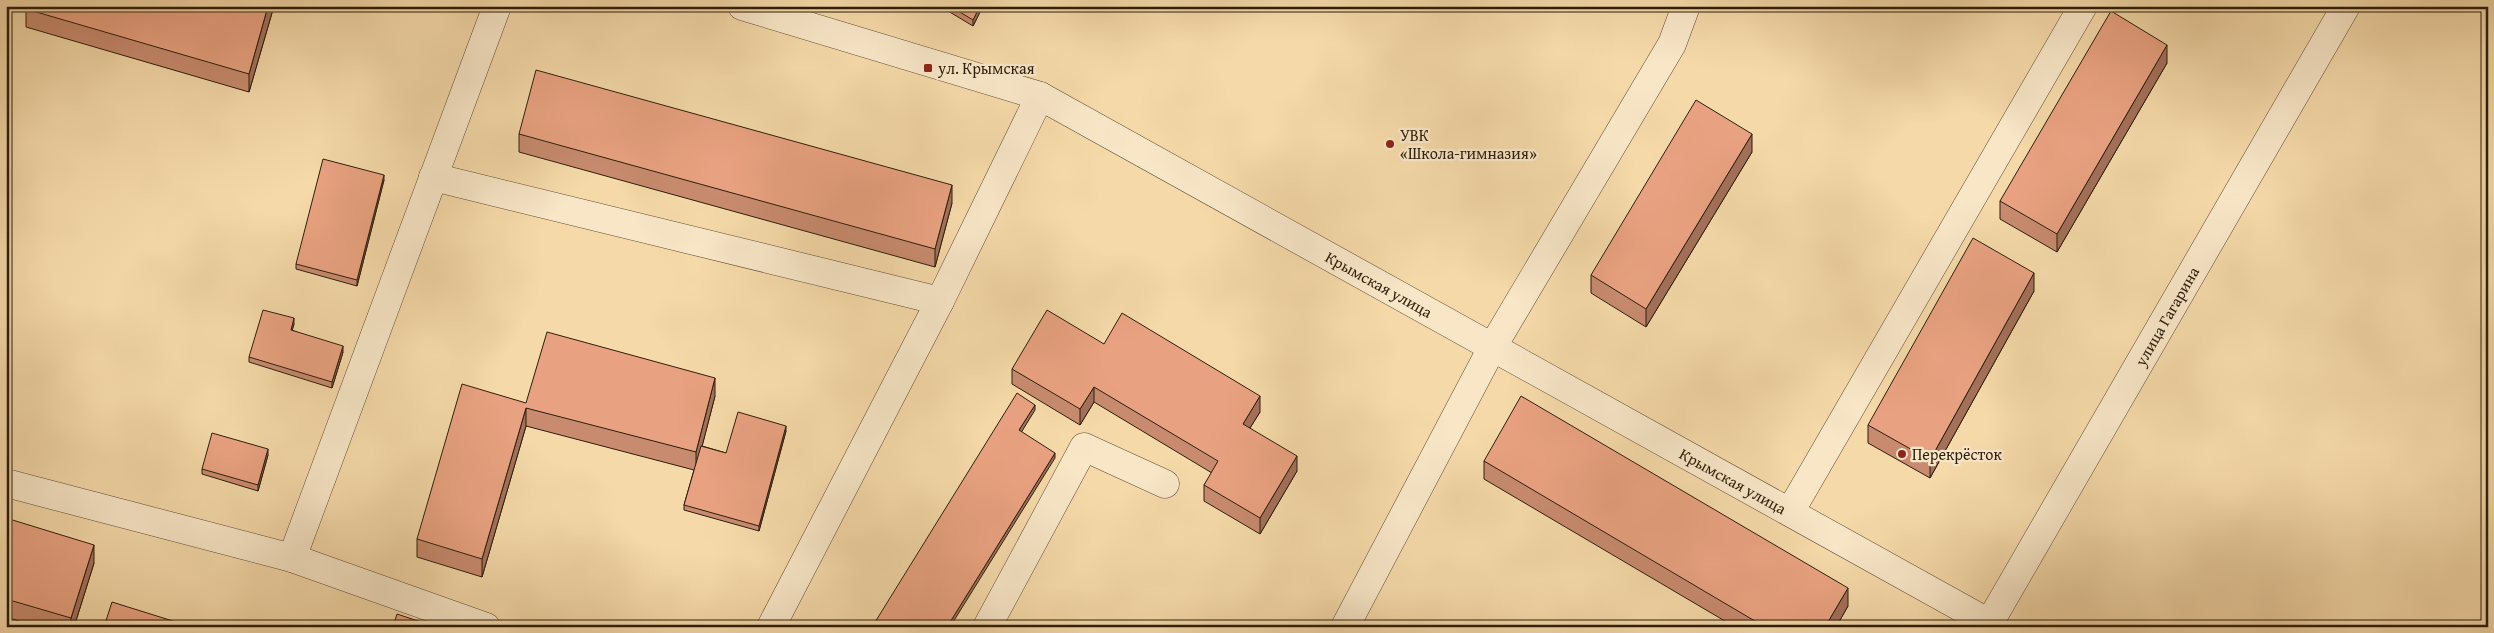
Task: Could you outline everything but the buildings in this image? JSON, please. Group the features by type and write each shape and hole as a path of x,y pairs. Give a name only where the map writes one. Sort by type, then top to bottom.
{"street":[{"path":"292,558 496,6"},
{"name":"Крымская улица","path":"742,6 1040,96 1493,346 1988,625"},
{"path":"1345,627 1493,346 1672,44 1686,6"},
{"path":"1790,512 2082,6"},
{"name":"улица Гагарина","path":"1988,625 2346,6"},
{"path":"771,627 940,301 1040,96"},
{"path":"433,177 940,301"},
{"path":"987,627 1084,448 1165,484"},
{"path":"6,483 292,558 486,627"}],"place":[{"name":"ул. Крымская","path":"928,68"},
{"name":"УВК «Школа-гимназия»","path":"1390,144"},
{"name":"Перекрёсток","path":"1902,454"}]}
